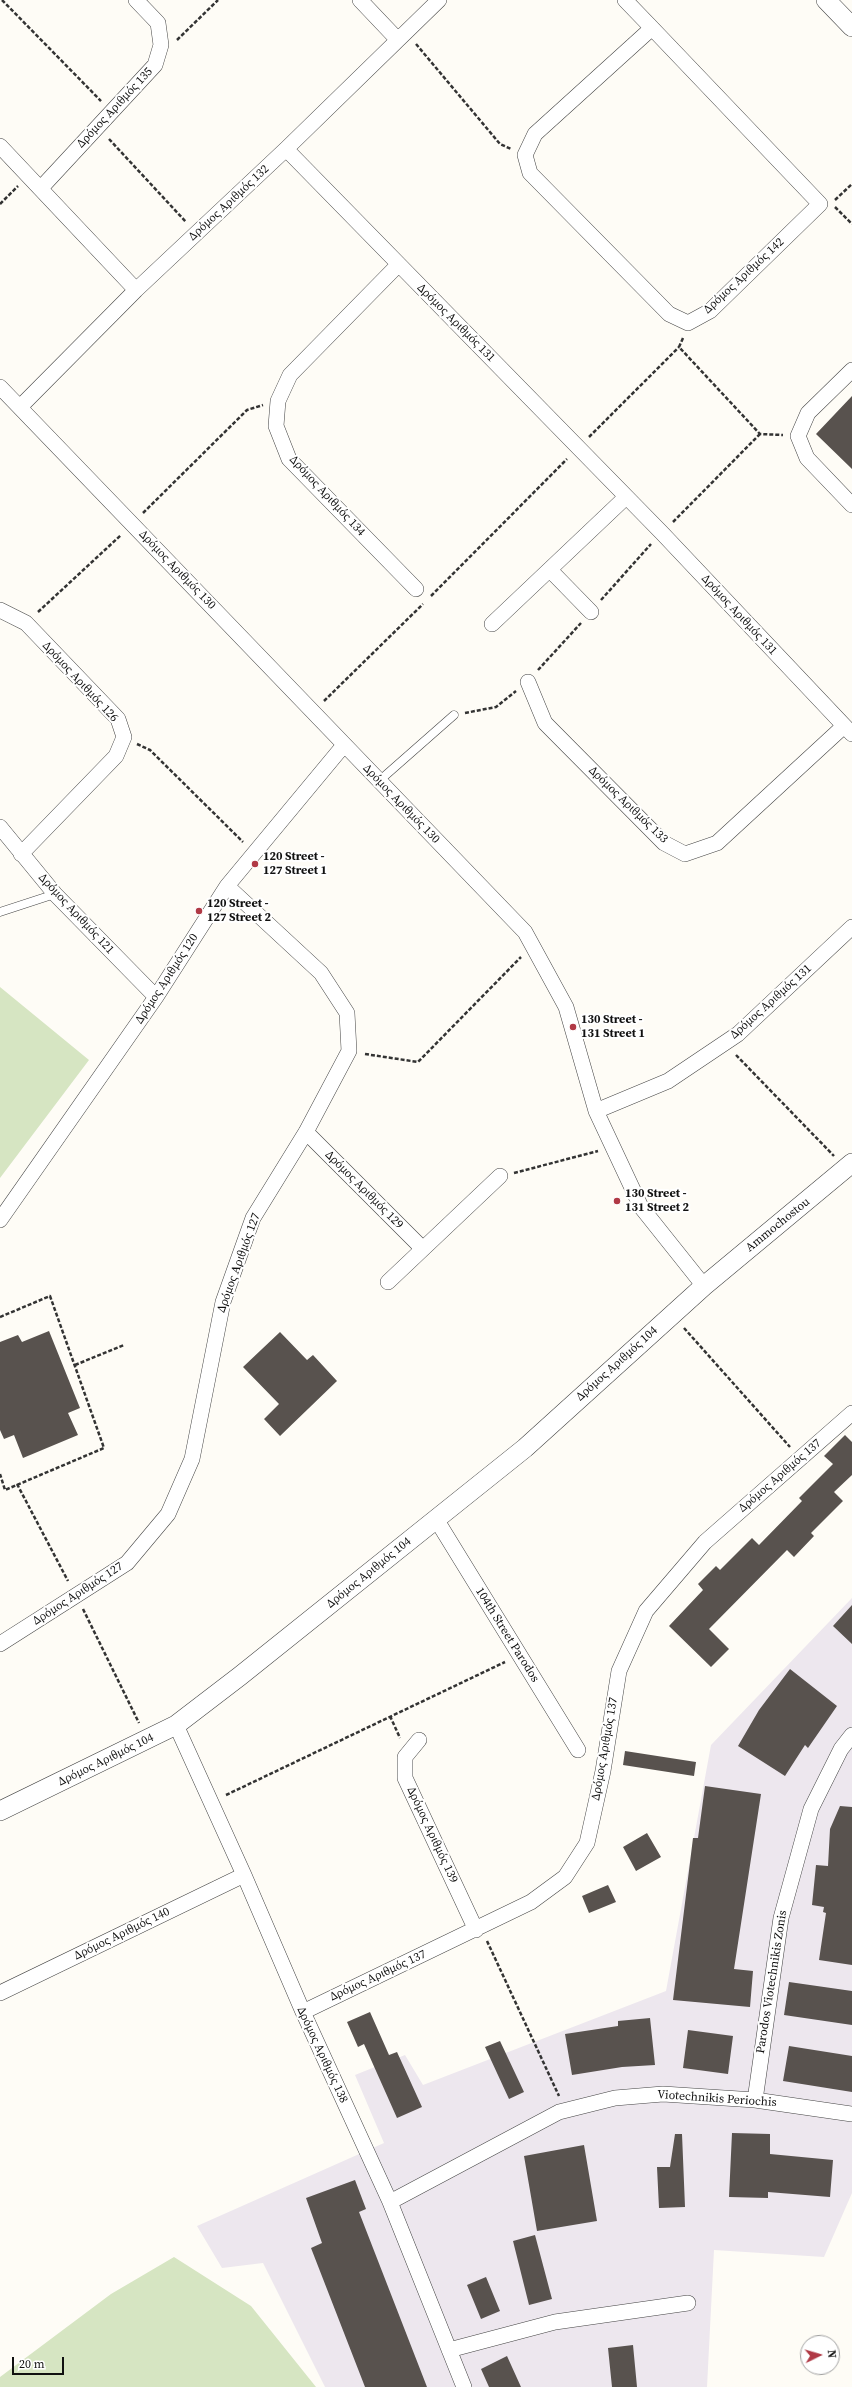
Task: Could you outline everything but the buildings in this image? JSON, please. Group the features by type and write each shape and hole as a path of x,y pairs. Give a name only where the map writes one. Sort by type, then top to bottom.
{"street":[{"name":"Δρόμος Αριθμός 135","path":"41,188 155,65 161,45 158,23 136,0"},
{"path":"360,0 401,35"},
{"name":"Δρόμος Αριθμός 132","path":"20,406 136,290 286,149 401,35 439,0"},
{"name":"Δρόμος Αριθμός 142","path":"625,0 820,204 710,311 688,323"},
{"path":"826,0 852,27"},
{"path":"652,28 535,134 525,155 530,173 670,314 688,323"},
{"path":"0,146 136,290"},
{"name":"Δρόμος Αριθμός 131","path":"286,149 662,533 848,730"},
{"name":"Δρόμος Αριθμός 134","path":"398,265 290,375 278,400 276,426 289,459 416,589"},
{"path":"852,370 808,413 798,436 807,458 852,505"},
{"name":"Δρόμος Αριθμός 130","path":"0,387 20,406 525,932 566,1007 596,1111 641,1207 704,1286"},
{"path":"492,624 626,497"},
{"path":"550,570 591,612"},
{"name":"Δρόμος Αριθμός 126","path":"0,610 26,623 118,719 124,737"},
{"name":"Δρόμος Αριθμός 133","path":"528,682 545,723 664,843 685,854 717,843 848,730"},
{"path":"21,854 116,756 124,737"},
{"name":"Δρόμος Αριθμός 120","path":"0,1220 156,997 227,886 344,745"},
{"name":"Δρόμος Αριθμός 121","path":"0,827 55,894 156,997"},
{"path":"227,886 321,973 347,1013 349,1051"},
{"name":"Δρόμος Αριθμός 131","path":"596,1111 668,1081 738,1034 852,926"},
{"name":"Δρόμος Αριθμός 127","path":"0,1644 127,1563 168,1514 192,1460 222,1302 253,1218 306,1132 349,1051"},
{"name":"Δρόμος Αριθμός 129","path":"306,1132 422,1248"},
{"name":"Ammochostou","path":"704,1286 849,1166"},
{"path":"388,1282 422,1248 500,1176"},
{"name":"Δρόμος Αριθμός 104","path":"0,1811 176,1725 240,1676 525,1448 704,1286"},
{"name":"Δρόμος Αριθμός 137","path":"303,2012 479,1929 531,1902 565,1877 586,1843 603,1771 619,1671 646,1612 705,1542 852,1413"},
{"name":"104th Street Parodos","path":"436,1519 578,1750"},
{"name":"Δρόμος Αριθμός 138","path":"176,1725 244,1874 303,2012 390,2202 464,2387"},
{"name":"Parodos Viotechnikis Zonis","path":"755,2100 781,1918 811,1809 841,1749 852,1735"},
{"name":"Δρόμος Αριθμός 139","path":"419,1740 405,1757 405,1778 479,1929"},
{"name":"Δρόμος Αριθμός 140","path":"0,1993 244,1874"},
{"name":"Viotechnikis Periochis","path":"390,2202 565,2111 615,2098 663,2094 755,2100 852,2114"},
{"path":"449,2350 555,2322 688,2303"}],"lane":[{"path":"379,781 454,715"},
{"path":"0,912 55,894"}],"path":[{"path":"2,0 111,112"},
{"path":"161,45 180,39 218,0"},
{"path":"401,35 500,144 525,155"},
{"path":"98,126 196,233"},
{"path":"0,204 29,175"},
{"path":"852,184 832,203 852,224"},
{"path":"313,712 679,347 688,323"},
{"path":"679,347 760,434 798,436"},
{"path":"26,623 132,524 247,410 278,400"},
{"path":"454,715 496,707 528,682 662,533 760,434"},
{"path":"124,737 150,750 254,853"},
{"path":"349,1051 418,1062 533,945"},
{"path":"724,1044 849,1166"},
{"path":"500,1176 614,1147"},
{"path":"0,1317 50,1296 104,1448 5,1490 0,1474"},
{"path":"672,1314 800,1458"},
{"path":"75,1365 124,1345"},
{"path":"17,1484 76,1596 148,1739"},
{"path":"211,1802 520,1655"},
{"path":"390,1716 408,1754"},
{"path":"479,1929 565,2111"}],"shaded area":[{"path":"852,1598 852,2193 824,2257 714,2250 707,2387 325,2387 263,2263 222,2268 197,2226 384,2143 355,2075 405,2055 423,2085 666,1991 711,1745"}],"green space":[{"path":"0,987 89,1060 0,1178"},
{"path":"174,2257 251,2306 316,2387 0,2387 0,2377 111,2294"}],"place":[{"name":"120 Street - 127 Street 1","path":"255,864"},
{"name":"120 Street - 127 Street 2","path":"199,911"},
{"name":"130 Street - 131 Street 1","path":"573,1027"},
{"name":"130 Street - 131 Street 2","path":"617,1201"}]}
